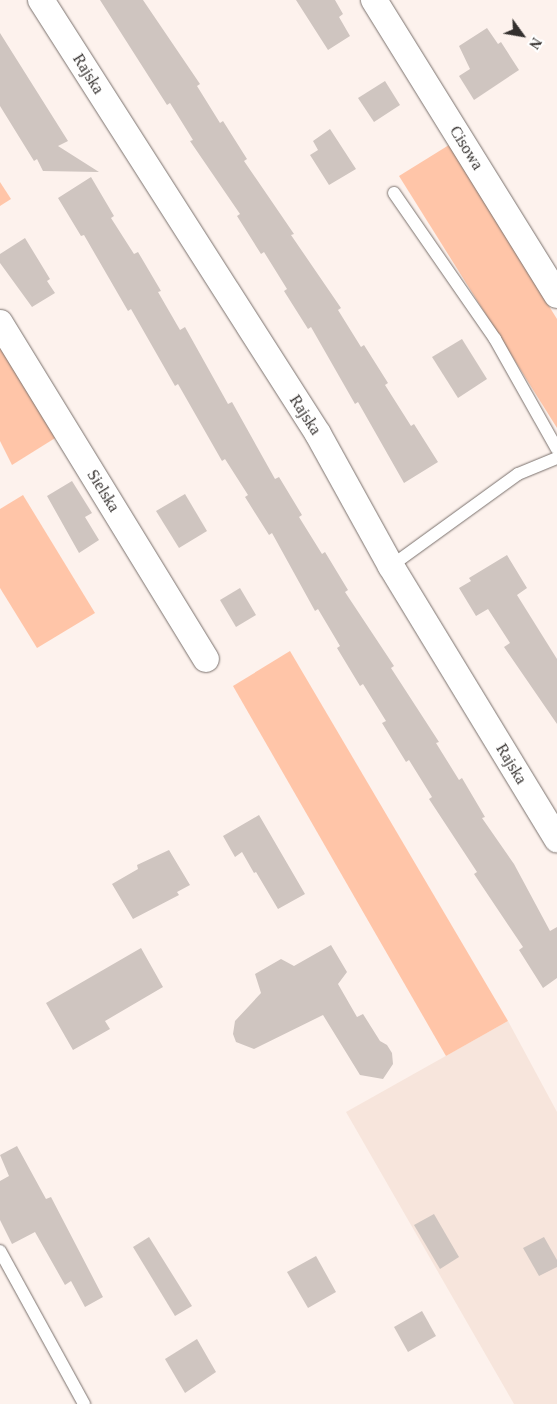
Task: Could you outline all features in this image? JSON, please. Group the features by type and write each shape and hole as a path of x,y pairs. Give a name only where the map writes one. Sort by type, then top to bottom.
{"street":[{"name":"Rajska","path":"41,0 318,434 391,566 557,839"},
{"name":"Cisowa","path":"374,0 557,295"},
{"name":"Sielska","path":"0,323 206,658"}],"lane":[{"path":"394,193 495,339 557,449"},
{"path":"391,566 518,474 557,458"},
{"path":"0,1251 84,1404"}],"shaded area":[{"path":"449,145 557,319 557,428 399,176"},
{"path":"0,182 11,199 0,206"},
{"path":"0,339 60,435 12,465 0,441"},
{"path":"23,495 95,613 37,648 0,588 0,509"},
{"path":"290,651 508,1021 446,1056 233,686"},
{"path":"508,1021 557,1112 557,1404 514,1404 346,1112"}],"building":[{"path":"100,0 143,0 200,84 197,86 220,123 223,121 247,159 244,161 294,234 291,235 341,308 338,310 361,347 364,345 388,383 385,385 411,426 414,424 438,462 404,483 358,402 355,404 311,327 308,329 284,291 287,289 264,252 261,254 237,216 240,214 190,141 193,140 170,103 167,105"},
{"path":"296,0 335,0 343,14 339,17 350,36 328,50"},
{"path":"487,28 498,44 501,42 519,70 474,100 459,76 470,69 459,46"},
{"path":"0,33 68,141 58,146 99,172 43,171 37,159 34,161 0,106"},
{"path":"385,81 400,105 374,122 358,98"},
{"path":"330,129 356,169 329,185 310,155 318,150 313,141"},
{"path":"91,177 114,216 111,218 134,254 138,252 161,291 158,292 180,330 185,327 228,404 232,402 275,479 279,477 302,515 299,517 322,554 325,552 348,590 345,592 394,666 391,668 439,742 436,743 459,780 462,778 485,817 482,818 514,864 550,931 557,927 557,978 543,988 519,950 523,947 474,874 477,872 429,799 432,797 409,760 406,762 382,723 386,721 363,684 360,686 337,648 340,646 318,609 315,611 272,533 269,535 245,497 248,495 225,459 222,461 178,384 175,386 131,309 128,311 84,235 81,236 58,198"},
{"path":"25,238 50,279 47,281 55,293 32,307 0,263 0,254"},
{"path":"462,339 487,379 458,398 432,357"},
{"path":"72,481 92,513 85,517 99,540 79,553 47,496"},
{"path":"185,494 207,531 179,548 156,511"},
{"path":"507,555 527,588 517,595 557,659 557,724 504,647 510,643 488,609 476,616 459,588 471,581 469,578"},
{"path":"240,588 256,615 236,627 220,600"},
{"path":"259,815 305,894 278,909 242,852 235,857 223,836"},
{"path":"169,850 190,885 177,892 179,895 133,919 112,884 138,869 137,865"},
{"path":"331,945 347,972 338,984 357,1017 363,1014 380,1041 387,1045 392,1053 393,1064 383,1079 360,1075 323,1015 254,1049 236,1042 233,1034 235,1021 261,993 255,974 281,959 294,966"},
{"path":"141,948 163,987 105,1021 110,1029 73,1050 46,1003"},
{"path":"17,1146 46,1199 51,1197 103,1297 85,1307 71,1281 65,1285 35,1232 12,1244 0,1220 0,1181 9,1176 0,1155"},
{"path":"434,1214 459,1257 440,1269 414,1225"},
{"path":"149,1237 192,1306 175,1316 133,1247"},
{"path":"544,1237 557,1260 557,1267 539,1276 523,1248"},
{"path":"316,1256 336,1292 308,1308 287,1272"},
{"path":"422,1311 436,1336 408,1352 394,1327"},
{"path":"197,1339 216,1372 185,1393 165,1359"}]}
